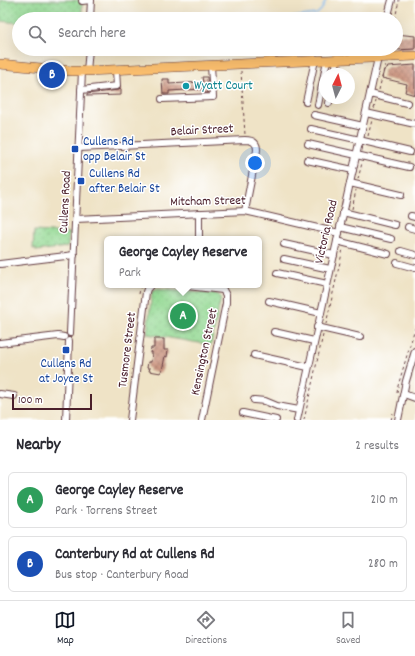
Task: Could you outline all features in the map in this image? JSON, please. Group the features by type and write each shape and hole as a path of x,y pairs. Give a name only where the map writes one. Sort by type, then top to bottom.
{"highway":[{"path":"403,55 415,56"},
{"path":"0,64 85,71 337,60 365,56"}],"street":[{"path":"82,1 91,0 90,12"},
{"path":"389,12 392,0"},
{"name":"Cullens Road","path":"67,335 74,255 81,90 88,56"},
{"name":"Victoria Road","path":"297,420 379,56"},
{"path":"306,102 315,60"},
{"path":"318,105 327,60"},
{"path":"336,68 337,60"},
{"path":"162,100 213,97 211,66"},
{"path":"81,90 117,86 116,70"},
{"path":"370,94 407,103"},
{"path":"366,113 415,124"},
{"path":"314,115 363,126"},
{"path":"311,129 410,152"},
{"name":"Belair Street","path":"79,148 245,140 253,141 256,143 257,150 245,211"},
{"path":"308,144 409,167"},
{"path":"307,160 353,170"},
{"path":"350,183 401,195"},
{"path":"344,210 394,223"},
{"name":"Mitcham Street","path":"76,219 245,211 391,239"},
{"path":"199,213 199,236"},
{"path":"408,228 415,229"},
{"path":"337,241 388,254"},
{"path":"284,244 334,255"},
{"path":"401,252 415,255"},
{"path":"0,264 74,255"},
{"path":"284,259 330,269"},
{"path":"397,263 415,268"},
{"path":"277,273 327,284"},
{"name":"Tusmore Street","path":"130,420 146,292 149,288"},
{"name":"Kensington Street","path":"202,420 226,304 225,288"},
{"path":"269,301 320,313"},
{"path":"317,327 360,337"},
{"path":"274,332 314,341"},
{"path":"0,343 67,335 65,340 70,342 66,420"},
{"path":"398,420 415,352"},
{"path":"257,357 308,368"},
{"path":"0,394 14,396"},
{"path":"404,394 415,398"},
{"path":"254,400 299,410"},
{"path":"243,412 276,420"}],"path":[{"path":"396,12 399,0"},
{"path":"241,71 245,140"}],"green space":[{"path":"0,0 82,0 82,12 12,12 12,22 0,21"},
{"path":"34,231 69,233 68,246 36,251 36,248 33,249"},
{"path":"156,289 218,294 221,298 211,345 147,334 152,292"}],"building":[{"path":"403,35 415,36 415,49 403,50"},
{"path":"415,65 415,95 405,92 407,84 382,78 384,70 388,67"},
{"name":"Wyatt Court","path":"202,77 207,77 208,93 203,93 203,89 169,91 169,94 163,94 162,79 169,79 169,84 203,82"},
{"path":"121,89 121,95 87,96 87,94"},
{"path":"154,339 164,339 164,350 168,350 161,373 149,371 150,368 147,368 148,362 151,362 152,353 150,353 151,348 154,348"}],"waterway":[{"path":"319,12 326,0"}],"place":[{"name":"Canterbury Rd at Cullens Rd","path":"52,75"},
{"name":"Wyatt Court","path":"186,86"},
{"name":"Cullens Rd opp Belair St","path":"75,149"},
{"name":"Cullens Rd after Belair St","path":"81,181"},
{"name":"George Cayley Reserve","path":"183,316"},
{"name":"Cullens Rd at Joyce St","path":"66,350"}]}
